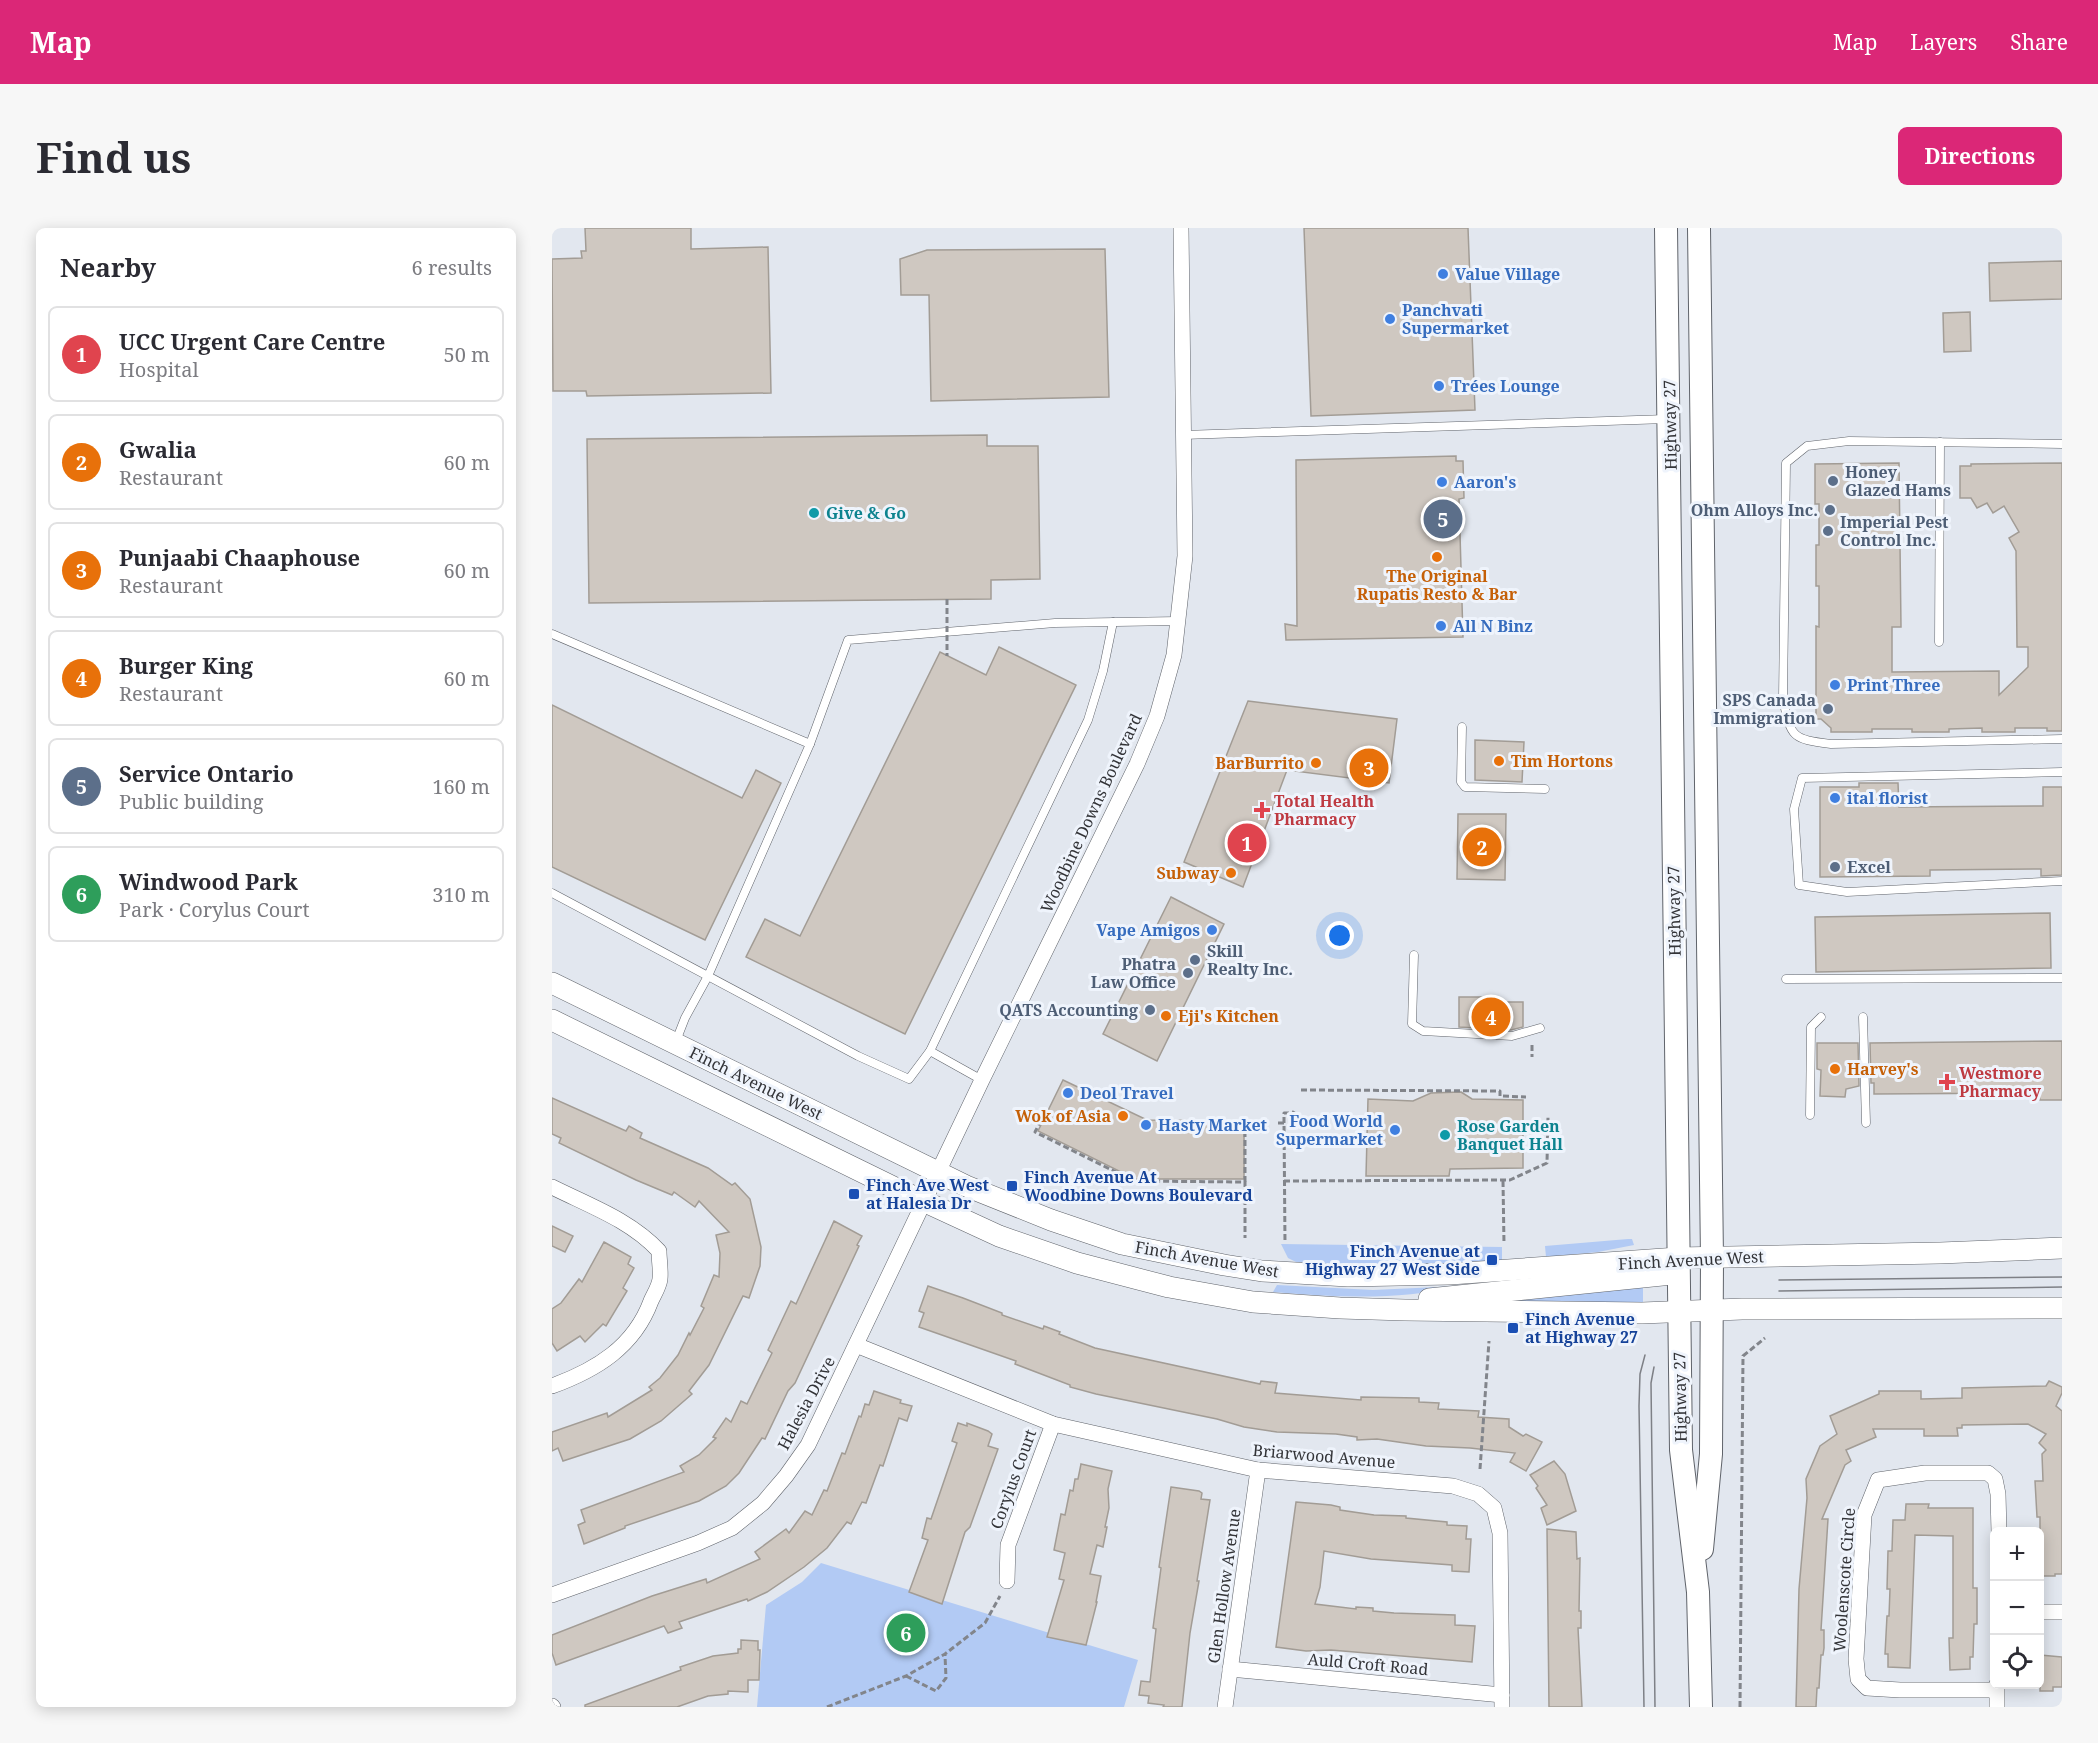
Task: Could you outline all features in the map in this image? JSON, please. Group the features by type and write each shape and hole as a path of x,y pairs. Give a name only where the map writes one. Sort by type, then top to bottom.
{"main road":[{"name":"Highway 27","path":"1666,228 1681,1450 1698,1592 1701,1707"},
{"name":"Highway 27","path":"1698,1592 1711,1454 1712,1265 1699,228"},
{"name":"Finch Avenue West","path":"552,983 938,1172 1023,1209 1122,1244 1262,1271 1348,1276 1450,1274 1712,1265 2062,1248"},
{"name":"Finch Avenue West","path":"552,1020 924,1202 999,1236 1077,1263 1169,1287 1252,1302 1375,1309 1678,1312 2062,1308"},
{"name":"Finch Avenue West","path":"1375,1309 1442,1297 1678,1266"},
{"path":"1252,1302 1262,1271"}],"street":[{"name":"Woodbine Downs Boulevard","path":"938,1172 1137,764 1157,716 1174,655 1185,556 1181,228"},
{"name":"Halesia Drive","path":"552,1595 698,1543 732,1528 763,1503 808,1445 938,1172"},
{"path":"552,1187 624,1222 644,1236 658,1251 660,1280 646,1316 630,1339 606,1360 574,1378 552,1386"},
{"name":"Briarwood Avenue","path":"856,1346 1053,1424 1258,1470 1453,1486 1478,1494 1494,1508 1500,1533 1502,1701"},
{"name":"Corylus Court","path":"1008,1581 1008,1545 1053,1424"},
{"name":"Glen Hollow Avenue","path":"1225,1707 1258,1470"},
{"name":"Woolenscote Circle","path":"1990,1687 1900,1690 1867,1688 1858,1680 1856,1659 1864,1515 1878,1480 1925,1473 1988,1473 1995,1479 1999,1527"},
{"path":"2044,1612 2062,1612"},
{"name":"Auld Croft Road","path":"1230,1669 1502,1701"},
{"name":"Woolenscote Circle","path":"1996,1689 1997,1707"}],"lane":[{"path":"1183,435 1670,419"},
{"path":"2062,444 1849,441 1807,446 1786,463 1784,699 1790,728 1803,740 1831,744 2062,738"},
{"path":"1939,642 1940,442"},
{"path":"675,1043 685,1018 708,976 810,744 849,640 1055,623 1178,621"},
{"path":"552,893 858,1056 909,1079 930,1051 1088,720 1103,671 1113,622"},
{"path":"552,634 810,744"},
{"path":"1462,727 1461,782 1465,787 1545,789"},
{"path":"2062,772 1802,778 1794,809 1799,885 1847,892 2062,881"},
{"path":"1414,955 1412,1024 1423,1031 1512,1036 1540,1028"},
{"path":"1786,980 2062,978"},
{"path":"1810,1115 1811,1027 1821,1017"},
{"path":"1863,1017 1866,1123"},
{"path":"930,1051 982,1080"}],"path":[{"path":"947,599 947,656"},
{"path":"1532,1045 1532,1058"},
{"path":"1300,1090 1500,1091 1500,1096 1526,1097"},
{"path":"1285,1243 1284,1113 1294,1111"},
{"path":"1284,1181 1510,1180 1547,1162 1548,1117"},
{"path":"1041,1120 1035,1132 1134,1181 1245,1182"},
{"path":"1245,1238 1245,1123 1250,1123"},
{"path":"1278,1123 1284,1123"},
{"path":"1503,1181 1504,1244"},
{"path":"1740,1707 1743,1356 1765,1338"},
{"path":"1480,1469 1489,1341"},
{"path":"827,1707 906,1676 945,1654 985,1623 1008,1581"},
{"path":"906,1676 936,1691 946,1678 945,1654"}],"shaded area":[{"path":"1632,1239 1634,1245 1598,1252 1546,1257 1545,1246"},
{"path":"1281,1244 1502,1247 1502,1261 1333,1265 1296,1262 1288,1258"},
{"path":"1277,1285 1373,1290 1459,1286 1413,1294 1367,1296 1273,1292"},
{"path":"1643,1286 1643,1302 1551,1303 1490,1300"},
{"path":"821,1563 1138,1660 1124,1707 757,1707 766,1605 802,1582"}],"building":[{"path":"585,228 691,228 691,249 768,247 771,393 587,396 586,391 553,391 552,259 582,258 581,251 586,251"},
{"name":"Panchvati Supermarket","path":"1304,228 1468,228 1475,410 1311,416"},
{"path":"1105,249 1109,397 931,401 929,295 901,295 900,259 927,250"},
{"path":"2062,261 2062,299 1990,301 1989,263"},
{"path":"1970,312 1971,351 1944,352 1943,313"},
{"name":"Give & Go","path":"987,435 987,446 1038,446 1040,579 991,580 991,599 589,603 587,439"},
{"path":"1456,456 1456,461 1463,461 1464,498 1459,499 1463,637 1286,640 1285,624 1297,626 1296,460"},
{"path":"1899,463 1901,627 1892,627 1892,672 1999,671 1999,695 2028,667 2028,647 2017,647 2016,551 2009,538 2019,532 2004,506 1993,513 1987,503 1977,508 1971,498 1960,498 1960,466 2062,463 2062,731 2047,731 2047,728 2015,728 2015,732 1982,732 1982,728 1949,729 1949,732 1872,729 1872,732 1831,732 1831,728 1821,719 1816,719 1816,626 1819,627 1819,586 1816,586 1816,545 1819,545 1819,504 1815,504 1815,464"},
{"path":"999,647 1076,685 905,1034 746,957 765,919 800,936 940,652 986,675"},
{"path":"1248,701 1397,719 1389,783 1287,770 1243,887 1184,862"},
{"path":"552,705 742,798 756,770 781,783 705,940 552,867"},
{"name":"Tim Hortons","path":"1475,740 1524,742 1522,782 1475,780"},
{"path":"1859,783 1898,783 1899,807 2043,806 2043,787 2062,787 2062,875 2041,876 2041,869 1930,870 1930,876 1820,877 1820,787 1859,787"},
{"path":"1458,814 1506,814 1505,880 1457,879"},
{"path":"1171,897 1224,924 1157,1061 1103,1034"},
{"path":"2050,913 2051,968 1816,972 1815,917"},
{"path":"1459,997 1494,997 1493,1002 1523,1002 1523,1027 1511,1030 1459,1027"},
{"path":"2062,1041 2062,1100 2040,1100 2039,1093 1874,1094 1874,1083 1871,1083 1870,1043"},
{"name":"Harvey's","path":"1817,1043 1858,1043 1859,1086 1846,1089 1845,1097 1820,1096 1821,1070 1817,1069"},
{"path":"1063,1080 1147,1120 1244,1121 1244,1179 1135,1179 1038,1131"},
{"name":"Rose Garden Banquet Hall","path":"1461,1092 1472,1099 1523,1100 1523,1168 1450,1169 1449,1176 1366,1176 1368,1099 1413,1101 1431,1093"},
{"path":"552,1098 626,1131 629,1126 642,1133 640,1138 708,1168 732,1185 735,1183 750,1199 761,1247 760,1266 749,1298 743,1296 709,1365 689,1391 692,1394 661,1421 630,1439 563,1461 558,1448 552,1451 552,1432 607,1413 608,1417 652,1390 649,1387 660,1378 678,1355 704,1308 701,1306 714,1275 719,1277 720,1253 716,1235 729,1232 699,1201 695,1207 674,1192 672,1195 636,1180 559,1143 561,1138 552,1134"},
{"path":"834,1221 862,1236 857,1245 859,1246 795,1383 788,1391 765,1439 762,1438 739,1473 726,1486 699,1501 625,1526 625,1528 584,1544 578,1525 585,1522 581,1510 684,1472 680,1466 699,1455 716,1438 713,1437 726,1418 731,1422 741,1401 747,1404 772,1353 768,1350 791,1301 796,1304"},
{"path":"552,1226 573,1236 565,1252 552,1246"},
{"path":"604,1242 631,1257 628,1264 634,1268 623,1288 627,1291 606,1326 603,1324 585,1342 580,1336 557,1351 552,1343 552,1309 561,1303 579,1279 582,1282"},
{"path":"928,1286 1002,1313 1002,1315 1043,1329 1044,1326 1095,1348 1260,1384 1261,1381 1277,1383 1275,1393 1361,1400 1361,1397 1419,1398 1419,1402 1439,1403 1438,1409 1479,1411 1478,1417 1509,1419 1509,1427 1523,1436 1526,1434 1542,1442 1526,1471 1510,1462 1515,1453 1426,1446 1377,1439 1357,1440 1357,1437 1336,1434 1277,1432 1244,1427 1217,1419 1096,1394 1070,1387 1070,1385 1015,1364 1016,1361 919,1327 924,1313 919,1311"},
{"path":"2049,1381 2062,1387 2062,1393 2056,1406 2062,1411 2062,1574 2044,1576 2044,1527 2040,1527 2040,1517 2037,1517 2035,1481 2043,1481 2042,1454 2046,1450 2039,1443 2046,1434 2028,1424 1962,1425 1962,1428 1957,1428 1958,1436 1924,1436 1924,1429 1873,1429 1876,1437 1846,1450 1851,1461 1845,1465 1822,1519 1828,1519 1821,1630 1824,1630 1824,1648 1823,1655 1821,1655 1819,1688 1817,1688 1816,1707 1796,1707 1799,1589 1807,1498 1806,1479 1820,1446 1837,1434 1830,1416 1879,1394 1879,1391 1921,1391 1921,1399 1962,1398 1962,1388 2046,1386"},
{"path":"874,1391 912,1406 907,1421 899,1418 883,1466 880,1465 866,1503 862,1502 851,1524 847,1522 827,1548 767,1592 748,1601 747,1599 679,1622 682,1628 668,1633 664,1626 556,1665 552,1653 552,1635 652,1596 706,1579 707,1583 760,1559 755,1552 786,1529 789,1533 805,1511 812,1515 824,1490 827,1491 842,1453 845,1454 859,1416 861,1417 865,1404 869,1405"},
{"path":"958,1423 967,1426 967,1423 988,1431 992,1434 988,1446 998,1449 970,1527 965,1532 942,1604 909,1592 928,1540 922,1538 927,1518 931,1519 957,1443 952,1441"},
{"path":"1554,1461 1565,1474 1576,1511 1547,1525 1541,1508 1547,1505 1530,1475"},
{"path":"1081,1464 1112,1471 1108,1489 1109,1508 1103,1547 1097,1545 1090,1574 1101,1576 1086,1645 1047,1637 1064,1580 1059,1579 1065,1553 1054,1550 1061,1514 1065,1515 1070,1490 1073,1491"},
{"path":"1171,1487 1199,1491 1202,1493 1201,1499 1210,1500 1197,1581 1199,1581 1190,1633 1182,1707 1163,1707 1164,1705 1148,1703 1149,1696 1139,1695 1141,1681 1150,1682 1156,1629 1153,1628 1161,1568 1159,1567"},
{"path":"1296,1502 1331,1505 1340,1507 1340,1510 1374,1515 1406,1516 1406,1518 1447,1522 1447,1525 1467,1526 1466,1539 1471,1539 1469,1572 1452,1571 1452,1565 1371,1559 1324,1551 1320,1587 1315,1604 1356,1609 1356,1607 1373,1608 1373,1611 1394,1613 1455,1615 1455,1625 1475,1626 1472,1662 1276,1647"},
{"path":"1906,1504 1929,1504 1928,1508 1973,1508 1973,1588 1977,1588 1977,1624 1974,1624 1973,1657 1970,1657 1970,1669 1950,1670 1949,1638 1953,1638 1953,1536 1915,1535 1910,1668 1888,1667 1888,1654 1885,1654 1890,1589 1887,1589 1888,1551 1892,1551 1893,1520 1905,1520"},
{"path":"1547,1529 1576,1532 1577,1559 1580,1558 1581,1628 1578,1628 1582,1707 1549,1707"},
{"path":"741,1640 758,1641 758,1650 760,1650 759,1680 748,1680 748,1692 728,1691 728,1694 708,1696 677,1707 585,1707 585,1705 681,1670 680,1667 713,1656 738,1653 738,1649 741,1649"},
{"path":"2044,1655 2062,1657 2062,1687 2053,1687 2053,1691 2040,1691 2044,1689"}],"tram line":[{"path":"1779,1280 2062,1277"},
{"path":"1779,1291 2062,1287"},
{"path":"1644,1707 1639,1406 1640,1374 1645,1355"},
{"path":"1654,1367 1651,1383 1655,1707"}],"place":[{"name":"Value Village","path":"1443,274"},
{"name":"Panchvati Supermarket","path":"1390,319"},
{"name":"Trées Lounge","path":"1439,386"},
{"name":"Honey Glazed Hams","path":"1833,481"},
{"name":"Aaron's","path":"1442,482"},
{"name":"Ohm Alloys Inc.","path":"1830,510"},
{"name":"Give & Go","path":"814,513"},
{"name":"Service Ontario","path":"1443,519"},
{"name":"Imperial Pest Control Inc.","path":"1828,531"},
{"name":"The Original Rupatis Resto & Bar","path":"1437,557"},
{"name":"All N Binz","path":"1441,626"},
{"name":"Print Three","path":"1835,685"},
{"name":"SPS Canada Immigration","path":"1828,709"},
{"name":"Tim Hortons","path":"1499,761"},
{"name":"BarBurrito","path":"1316,763"},
{"name":"Punjaabi Chaaphouse","path":"1369,768"},
{"name":"ital florist","path":"1835,798"},
{"name":"Total Health Pharmacy","path":"1262,810"},
{"name":"UCC Urgent Care Centre","path":"1247,843"},
{"name":"Gwalia","path":"1482,847"},
{"name":"Excel","path":"1835,867"},
{"name":"Subway","path":"1231,873"},
{"name":"Vape Amigos","path":"1212,930"},
{"name":"Skill Realty Inc.","path":"1195,960"},
{"name":"Phatra Law Office","path":"1188,973"},
{"name":"QATS Accounting","path":"1150,1010"},
{"name":"Eji's Kitchen","path":"1166,1016"},
{"name":"Burger King","path":"1491,1017"},
{"name":"Harvey's","path":"1835,1069"},
{"name":"Westmore Pharmacy","path":"1947,1082"},
{"name":"Deol Travel","path":"1068,1093"},
{"name":"Wok of Asia","path":"1123,1116"},
{"name":"Hasty Market","path":"1146,1125"},
{"name":"Food World Supermarket","path":"1395,1130"},
{"name":"Rose Garden Banquet Hall","path":"1445,1135"},
{"name":"Finch Avenue At Woodbine Downs Boulevard","path":"1012,1186"},
{"name":"Finch Ave West at Halesia Dr","path":"854,1194"},
{"name":"Finch Avenue at Highway 27 West Side","path":"1492,1260"},
{"name":"Finch Avenue at Highway 27","path":"1513,1328"},
{"name":"Windwood Park","path":"906,1633"}]}
